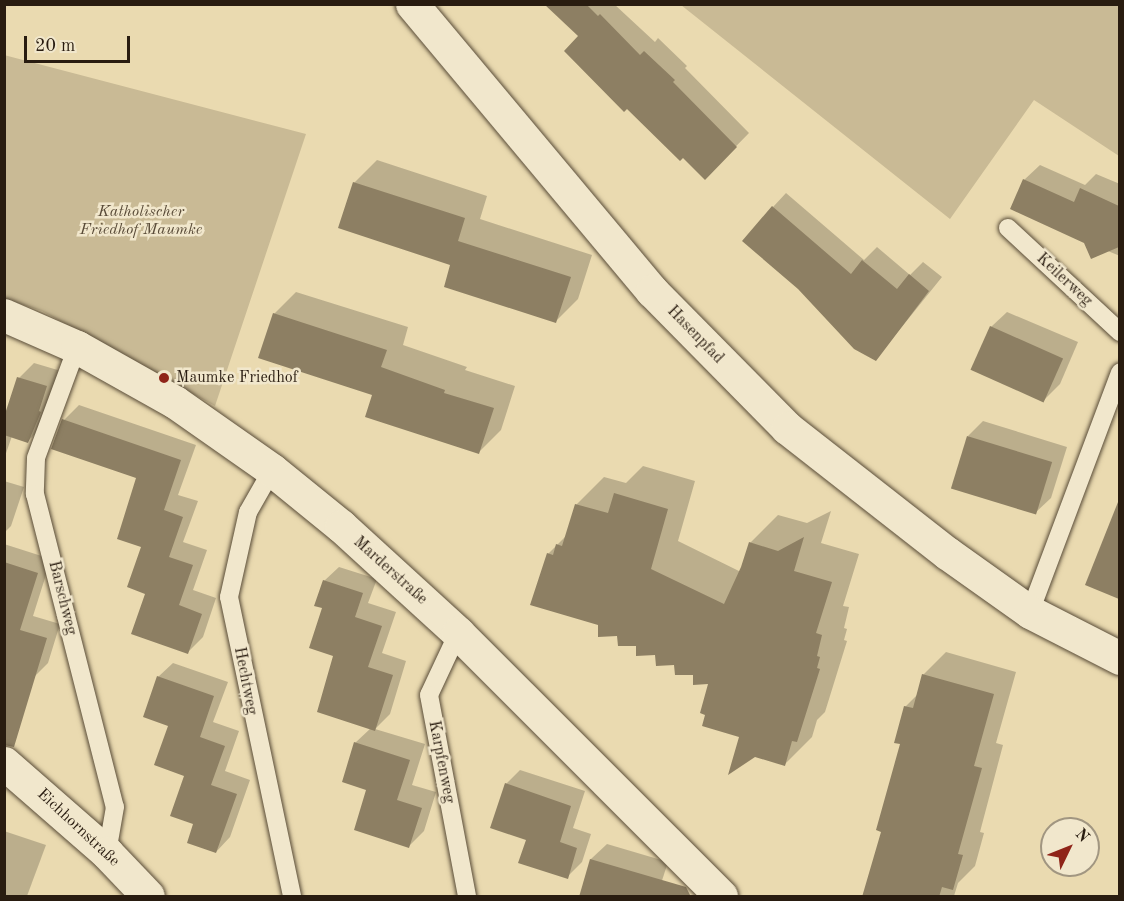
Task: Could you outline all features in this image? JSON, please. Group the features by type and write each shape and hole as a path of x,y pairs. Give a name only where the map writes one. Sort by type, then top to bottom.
{"street":[{"name":"Hasenpfad","path":"412,4 652,291 787,428 946,553 1030,612 1119,658"},
{"name":"Marderstraße","path":"4,315 76,347 175,402 272,470 341,526 458,633 721,897"},
{"name":"Eichhornstraße","path":"4,763 107,853 148,897"}],"lane":[{"name":"Keilerweg","path":"1008,228 1119,332"},
{"name":"Barschweg","path":"76,347 36,458 35,494 115,807 107,853"},
{"path":"1030,612 1119,372"},
{"name":"Hechtweg","path":"272,470 248,512 229,597 292,897"},
{"name":"Karpfenweg","path":"458,633 429,695 467,897"}],"green space":[{"path":"681,5 1119,5 1119,156 1034,100 950,219"},
{"name":"Katholischer Friedhof Maumke","path":"4,55 306,134 215,406 42,311 5,299"}],"building":[{"path":"544,4 586,4 598,16 600,14 640,55 644,51 675,80 673,82 737,147 705,180 683,158 680,161 627,109 624,112 564,51 578,36"},
{"path":"1023,179 1074,202 1080,188 1119,206 1119,247 1091,259 1084,243 1010,209"},
{"path":"353,182 465,218 458,241 571,277 556,323 444,287 450,265 338,228"},
{"path":"772,206 851,274 862,260 897,289 909,274 929,291 876,361 854,349 798,289 742,241"},
{"path":"273,313 387,350 381,367 445,390 444,393 494,408 479,454 365,417 372,395 258,358"},
{"path":"990,326 1063,359 1044,402 970,370"},
{"path":"17,377 47,386 39,411 41,412 28,443 4,435 4,417"},
{"path":"62,419 181,460 164,510 183,517 169,557 193,565 179,605 202,614 188,654 131,634 145,594 127,587 141,547 117,539 136,478 51,449"},
{"path":"967,436 1052,462 1036,515 951,489"},
{"path":"614,493 668,509 651,569 724,604 741,567 749,542 778,551 804,537 794,571 832,582 816,633 822,635 817,656 820,657 817,668 820,669 797,742 792,741 785,766 755,757 728,775 739,737 702,726 705,715 700,713 708,684 693,685 693,675 675,675 674,665 656,666 655,655 636,656 636,646 618,646 617,636 598,637 598,625 530,605 547,553 553,555 556,544 562,546 575,504 608,513"},
{"path":"1119,502 1119,599 1085,585"},
{"path":"4,562 38,573 20,630 47,638 14,747 4,745"},
{"path":"323,580 363,593 355,617 382,626 368,667 393,675 375,731 317,712 333,656 309,648 322,608 314,606"},
{"path":"922,674 994,694 974,766 982,768 958,854 963,855 953,890 942,887 939,897 862,897 881,832 876,830 900,744 894,743 904,706 913,708"},
{"path":"157,676 214,696 200,737 225,746 211,785 237,794 216,853 187,843 193,824 170,816 184,776 154,765 168,726 143,717"},
{"path":"354,742 410,760 397,800 422,808 409,848 354,830 366,790 342,782"},
{"path":"505,783 571,806 560,842 577,848 568,879 518,863 526,840 490,828"},
{"path":"590,859 686,887 691,897 579,897"}],"place":[{"name":"Maumke Friedhof","path":"164,378"}]}
